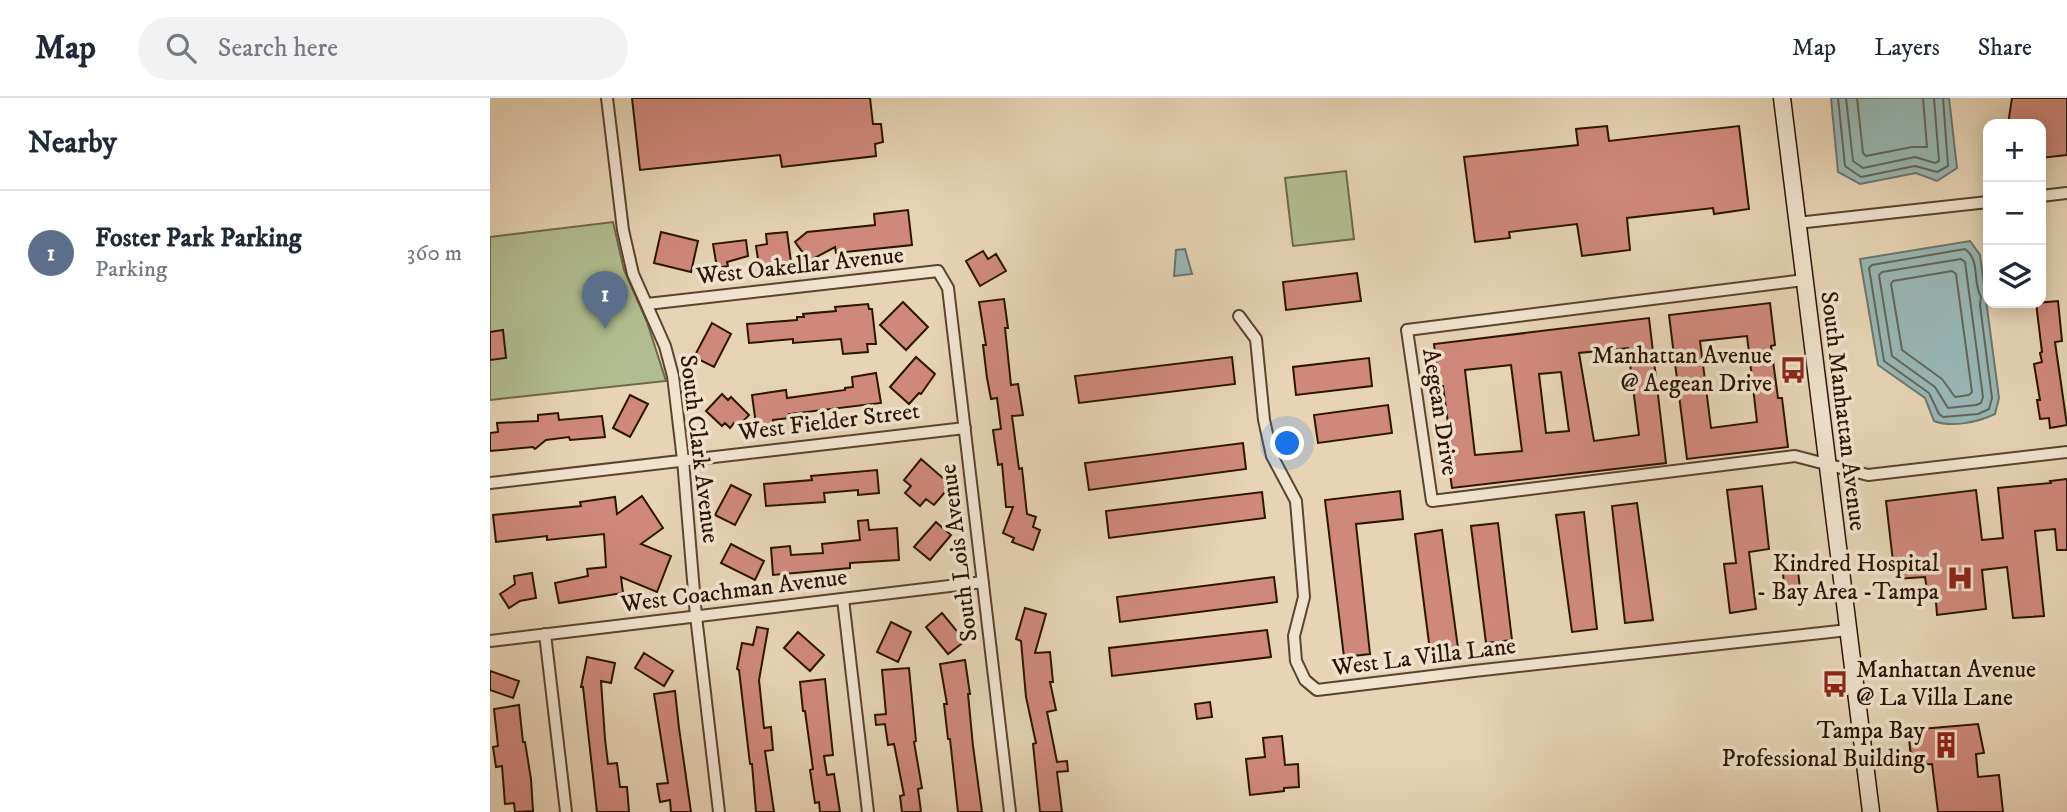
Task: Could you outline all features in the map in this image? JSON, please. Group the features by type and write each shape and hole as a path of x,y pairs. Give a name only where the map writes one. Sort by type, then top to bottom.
{"main road":[{"name":"South Manhattan Avenue","path":"1782,98 1871,812"}],"street":[{"name":"South Clark Avenue","path":"607,98 623,230 633,274 665,346 673,376 696,616 719,812"},
{"path":"2046,195 2067,193"},
{"path":"1797,223 1983,203"},
{"name":"West Oakellar Avenue","path":"647,304 938,271 948,288"},
{"name":"Aegean Drive","path":"1804,281 1406,330 1432,501 1795,456 1868,475 2067,452"},
{"name":"South Lois Avenue","path":"948,288 1010,812"},
{"name":"West La Villa Lane","path":"1239,316 1256,339 1264,419 1272,456 1296,501 1304,597 1294,636 1296,662 1305,680 1317,691 1848,630"},
{"name":"West Fielder Street","path":"490,483 965,428"},
{"name":"West Coachman Avenue","path":"490,642 983,582"},
{"path":"843,599 868,812"},
{"path":"545,634 566,812"}],"green space":[{"path":"1346,171 1354,239 1293,246 1285,178"},
{"path":"613,222 624,270 647,322 666,381 490,400 490,237"}],"water":[{"path":"1831,98 1949,98 1957,168 1937,181 1916,173 1860,184 1838,172"},
{"path":"1970,241 1980,255 1983,308 1987,308 1999,398 1995,414 1965,423 1934,421 1925,398 1878,365 1860,259"},
{"path":"1185,249 1192,274 1174,276 1176,250"}],"building":[{"path":"632,98 870,98 873,124 881,124 883,142 875,144 876,156 782,167 780,155 640,170"},
{"path":"2012,98 2067,98 2067,155 2046,157 2046,119 2009,119"},
{"path":"1607,126 1609,141 1739,126 1749,209 1714,214 1713,208 1627,218 1630,250 1582,256 1577,224 1509,232 1510,238 1475,242 1464,157 1578,145 1576,129"},
{"path":"908,210 912,245 836,253 835,247 809,261 795,242 807,232 875,225 874,214"},
{"path":"661,232 698,241 691,272 654,263"},
{"path":"787,232 791,262 759,266 756,246 767,244 766,234"},
{"path":"746,240 748,256 727,262 728,266 717,268 713,244"},
{"path":"983,251 988,259 996,254 1006,271 980,286 966,261"},
{"path":"1357,273 1361,301 1286,310 1283,282"},
{"path":"1004,299 1011,385 1018,384 1023,415 1012,416 1019,469 1022,468 1027,514 1036,517 1033,527 1040,530 1033,550 1012,542 1014,538 1003,533 1013,507 1006,507 1002,464 998,465 993,430 1001,429 997,398 991,399 987,378 983,345 986,345 979,302"},
{"path":"2058,301 2062,341 2055,342 2067,425 2050,428 2049,418 2040,419 2034,364 2042,362 2037,308 2046,308 2046,302"},
{"path":"903,302 928,327 906,350 880,325"},
{"path":"1770,303 1775,345 1771,346 1778,398 1782,398 1788,447 1687,459 1669,315","holes":["1747,336 1757,422 1711,428 1700,341"]},
{"path":"868,304 869,309 872,309 876,344 867,344 868,352 843,354 841,339 749,343 747,324 797,320 797,317 804,317 803,314"},
{"path":"1649,318 1666,463 1452,488 1446,446 1451,445 1434,344","holes":["1628,348 1639,435 1594,441 1579,353","1511,365 1522,451 1475,455 1465,370","1561,372 1569,431 1546,433 1539,374"]},
{"path":"712,323 731,334 714,367 694,357"},
{"path":"503,330 506,358 490,360 490,332"},
{"path":"916,357 935,374 921,394 909,404 890,387"},
{"path":"1232,357 1235,384 1079,403 1075,376"},
{"path":"1369,358 1372,386 1296,395 1293,367"},
{"path":"876,373 881,403 789,414 790,418 773,420 774,430 757,432 752,395 786,390 787,398 845,390 853,387 852,377"},
{"path":"722,394 728,400 731,397 749,415 738,427 734,423 730,428 725,423 722,426 706,411"},
{"path":"630,395 648,404 630,437 613,428"},
{"path":"1388,405 1392,433 1318,443 1314,415"},
{"path":"558,413 559,420 602,416 605,437 570,440 569,437 546,440 535,449 490,451 490,433 498,432 497,423 538,421 538,415"},
{"path":"1243,443 1246,469 1089,490 1085,463"},
{"path":"921,459 951,485 934,505 926,499 920,506 905,493 911,486 904,480"},
{"path":"877,470 879,493 858,495 858,490 824,493 825,502 766,506 764,484 812,480 811,476"},
{"path":"2067,479 2067,550 2057,550 2055,529 2035,531 2044,616 2013,618 2007,567 1982,570 1986,609 1937,615 1935,589 1927,590 1925,577 1895,579 1886,501 1976,490 1982,540 2003,538 1998,488"},
{"path":"731,485 751,495 735,525 715,515"},
{"path":"1762,486 1769,549 1749,552 1756,609 1730,613 1724,564 1736,563 1727,490"},
{"path":"1400,491 1403,519 1356,524 1370,654 1344,657 1325,500"},
{"path":"1262,492 1265,518 1109,538 1106,511"},
{"path":"642,496 663,528 641,544 671,556 657,592 621,577 623,593 559,603 555,583 588,576 587,569 606,567 604,534 547,540 547,536 496,542 493,515 581,506 580,502 615,497 617,514"},
{"path":"1637,503 1653,620 1625,623 1612,506"},
{"path":"1584,512 1597,629 1572,632 1556,515"},
{"path":"868,520 869,530 897,528 899,560 850,563 850,568 773,575 771,548 790,546 791,555 823,553 822,544 860,540 858,521"},
{"path":"936,522 951,535 930,560 914,547"},
{"path":"1498,523 1512,640 1486,643 1471,526"},
{"path":"1442,530 1458,648 1430,651 1415,534"},
{"path":"731,544 764,561 755,580 721,563"},
{"path":"1798,571 1801,597 1785,598 1783,573"},
{"path":"532,573 536,598 520,601 509,608 500,594 515,584 514,576"},
{"path":"1274,577 1277,602 1120,622 1117,597"},
{"path":"1025,608 1046,614 1035,653 1050,652 1053,682 1050,682 1056,710 1047,712 1057,762 1067,761 1068,771 1057,772 1062,812 1040,812 1033,744 1036,743 1026,697 1021,641 1016,639"},
{"path":"942,613 965,641 948,654 926,627"},
{"path":"891,622 911,632 898,662 877,652"},
{"path":"757,627 768,629 759,680 764,728 771,727 773,750 765,751 774,812 756,812 752,764 737,669 742,643 753,645"},
{"path":"1267,630 1271,657 1112,676 1109,648"},
{"path":"798,632 824,655 810,671 784,648"},
{"path":"644,653 673,671 664,686 635,668"},
{"path":"587,657 615,663 611,683 601,681 605,739 608,764 617,763 620,787 627,787 629,812 597,812 581,687"},
{"path":"965,660 982,812 958,812 944,704 947,704 940,664"},
{"path":"909,668 914,742 922,788 918,789 921,812 902,812 900,796 904,795 894,744 888,745 885,724 876,725 875,715 886,714 882,670"},
{"path":"490,671 519,681 513,698 490,690"},
{"path":"825,679 833,755 824,756 827,775 834,774 840,812 820,812 819,802 815,803 810,770 813,769 803,711 800,682"},
{"path":"675,691 691,812 671,812 670,800 660,802 657,784 668,783 654,694"},
{"path":"1210,702 1212,717 1197,719 1195,704"},
{"path":"519,705 531,779 533,811 515,812 514,803 505,804 502,766 496,767 493,747 498,746 494,709"},
{"path":"1978,724 1984,753 1976,754 1978,777 1999,775 2003,812 1938,812 1932,764 1914,765 1908,727 1920,726 1921,729"},
{"path":"1282,736 1285,765 1298,764 1299,787 1250,795 1246,759 1265,757 1263,738"}],"place":[{"name":"Foster Park Parking","path":"605,329"},
{"name":"Manhattan Avenue @ Aegean Drive","path":"1793,370"},
{"name":"Kindred Hospital - Bay Area -Tampa","path":"1960,578"},
{"name":"Manhattan Avenue @ La Villa Lane","path":"1835,684"},
{"name":"Tampa Bay Professional Building","path":"1946,745"}]}
